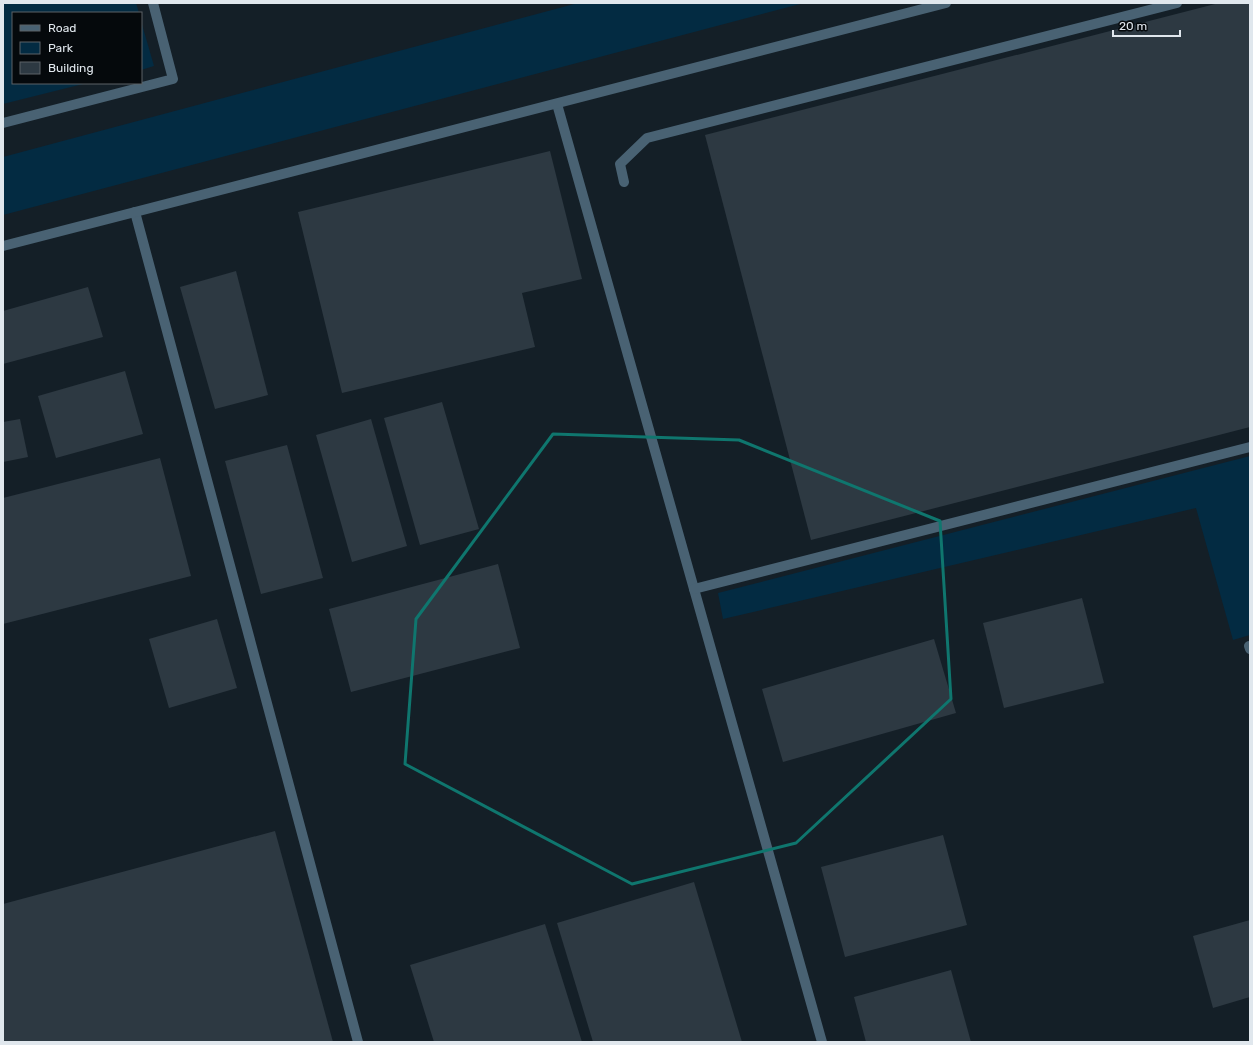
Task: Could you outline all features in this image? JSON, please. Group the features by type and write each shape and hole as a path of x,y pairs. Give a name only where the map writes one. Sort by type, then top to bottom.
{"street":[{"path":"3,123 173,79 153,3"},
{"path":"3,246 946,3"},
{"path":"624,182 620,164 647,138 1177,3"},
{"path":"557,104 822,1042"},
{"path":"135,212 358,1042"},
{"path":"694,589 1250,447"}],"highlighted area":[{"path":"553,434 739,440 940,521 951,699 796,843 632,884 405,764 416,619"}],"green space":[{"path":"3,3 136,3 139,12 12,12 12,84 83,84 3,104"},
{"path":"578,3 804,3 3,215 3,157"},
{"path":"142,24 154,66 142,70"},
{"path":"1250,456 1250,635 1233,640 1196,508 723,619 718,593"}],"building":[{"path":"1219,3 1250,3 1250,427 811,540 705,135"},
{"path":"550,151 582,279 522,293 535,347 342,393 298,212"},
{"path":"236,271 268,395 215,409 180,287"},
{"path":"88,287 103,337 3,364 3,311"},
{"path":"125,371 143,434 56,458 38,396"},
{"path":"442,402 479,529 420,545 384,418"},
{"path":"20,419 28,457 3,462 3,422"},
{"path":"371,419 407,546 352,562 316,435"},
{"path":"287,445 323,578 261,594 225,461"},
{"path":"160,458 191,576 3,624 3,498"},
{"path":"498,564 520,648 351,692 329,609"},
{"path":"1082,598 1104,683 1004,708 983,623"},
{"path":"217,619 237,688 169,708 149,639"},
{"path":"934,639 956,713 783,762 762,689"},
{"path":"275,831 333,1042 3,1042 3,904"},
{"path":"943,835 967,925 845,957 821,867"},
{"path":"694,882 742,1042 593,1042 557,923"},
{"path":"1250,920 1250,997 1213,1008 1193,936"},
{"path":"545,924 582,1042 434,1042 410,965"},
{"path":"951,970 971,1042 866,1042 854,997"}]}
